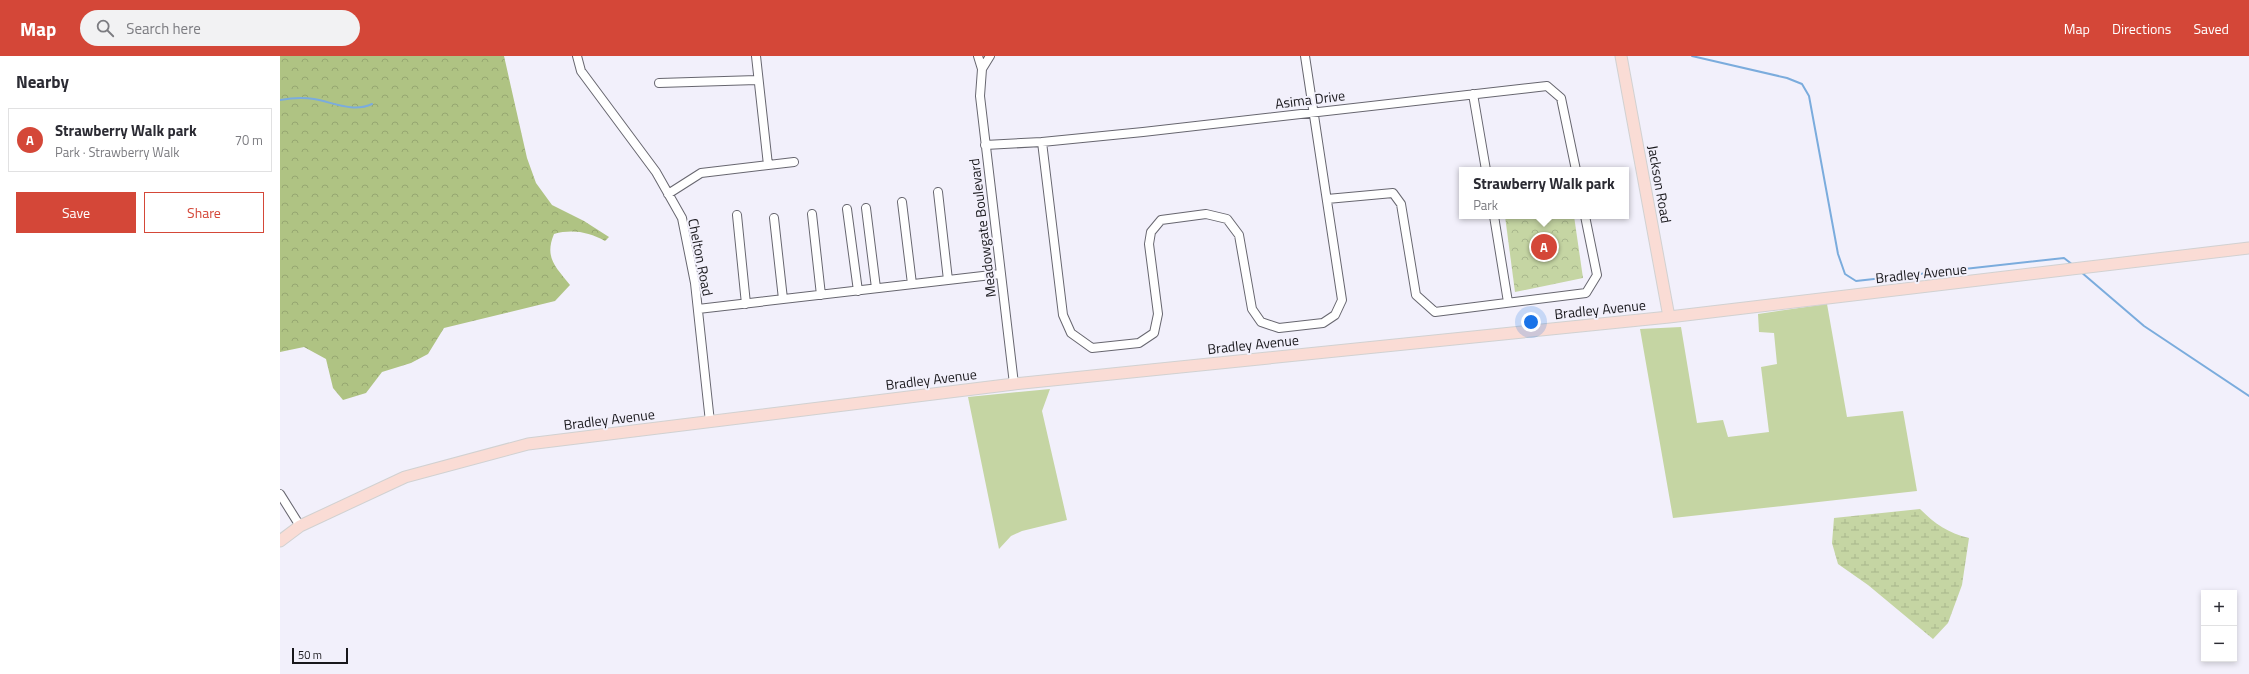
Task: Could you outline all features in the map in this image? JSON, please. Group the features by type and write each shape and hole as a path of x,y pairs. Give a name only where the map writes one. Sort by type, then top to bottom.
{"main road":[{"name":"Jackson Road","path":"1621,56 1669,317"},
{"name":"Bradley Avenue","path":"280,541 300,526 406,477 479,456 528,444 1014,384 1669,317 2068,271 2249,248"}],"street":[{"name":"Chelton Road","path":"577,56 581,71 656,172 682,218 695,283 710,422"},
{"path":"756,56 768,165"},
{"name":"Meadowgate Boulevard","path":"978,56 982,69 980,96 985,145 1014,384"},
{"name":"Meadowgate Boulevard","path":"982,69 990,56"},
{"path":"1042,142 1063,315 1071,333 1092,348 1139,342 1154,333 1158,314 1149,244 1151,232 1161,220 1206,214 1227,219 1239,235 1252,309 1261,322 1279,328 1323,323 1336,315 1342,300 1328,199 1305,56"},
{"path":"659,83 758,80"},
{"name":"Asima Drive","path":"985,145 1042,142 1547,86 1561,98 1575,167"},
{"path":"1473,94 1485,167"},
{"path":"668,194 700,173 794,162"},
{"path":"938,192 948,280"},
{"path":"1328,199 1393,193 1400,204 1416,296 1435,312 1586,293 1597,275 1586,219"},
{"path":"902,202 912,284"},
{"path":"866,208 876,288"},
{"path":"847,209 858,291"},
{"path":"812,214 821,295"},
{"path":"737,215 746,304"},
{"path":"774,218 783,299"},
{"path":"1494,219 1508,302"},
{"path":"698,309 1000,274"},
{"path":"280,494 300,526"}],"green space":[{"path":"280,56 504,56 527,158 536,183 552,205 584,221 609,237 605,241 593,235 580,232 561,232 554,234 551,242 551,256 556,267 570,285 555,301 444,328 428,354 411,363 382,372 366,393 343,400 333,388 326,359 304,347 280,352"},
{"path":"1505,219 1574,219 1583,278 1515,292"},
{"path":"1827,304 1847,417 1903,411 1917,491 1673,518 1640,329 1681,327 1697,423 1723,420 1728,437 1769,432 1761,367 1777,364 1774,333 1759,332 1758,314"},
{"path":"1050,389 1042,411 1067,520 1022,531 1011,536 999,549 968,397"},
{"path":"1920,509 1942,527 1969,538 1962,585 1948,623 1933,639 1868,585 1838,564 1832,543 1834,518"}],"waterway":[{"path":"1692,56 1787,78 1802,84 1809,96 1838,254 1845,274 1856,281 2064,258 2073,265"},
{"path":"280,100 310,98 350,107 372,104"},
{"path":"2081,272 2144,326 2249,396"}],"place":[{"name":"Strawberry Walk park","path":"1544,247"}]}
